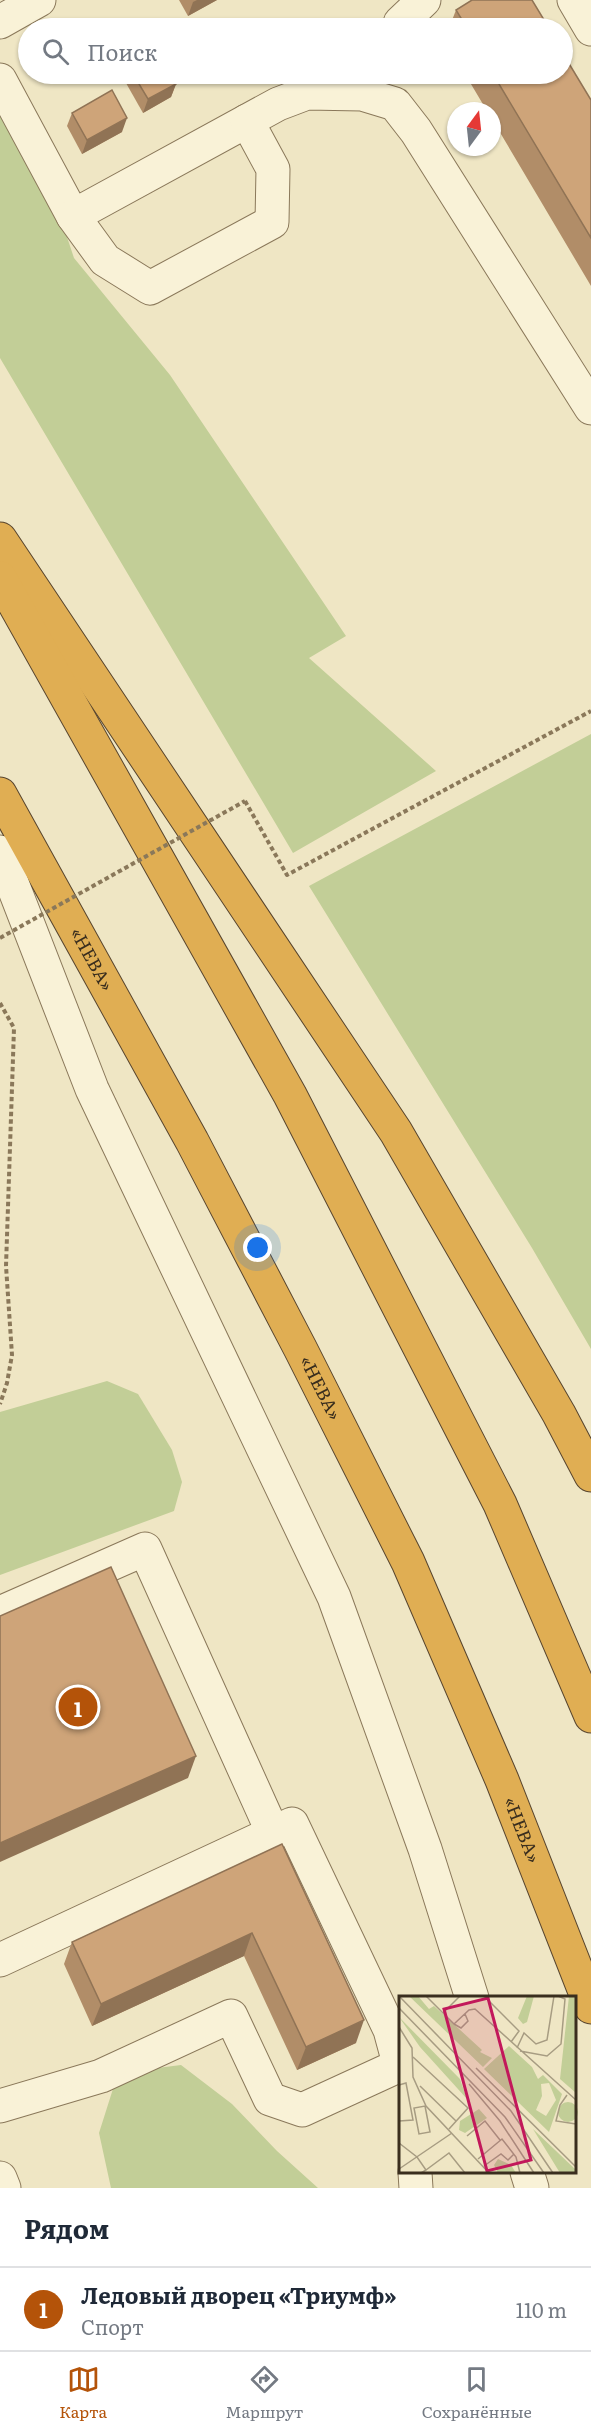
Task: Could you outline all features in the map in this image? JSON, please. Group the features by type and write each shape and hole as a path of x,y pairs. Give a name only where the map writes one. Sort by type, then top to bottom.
{"highway":[{"path":"0,539 396,1132 559,1414 591,1475"},
{"path":"0,578 295,1105 500,1504 591,1716"},
{"name":"«НЕВА»","path":"0,794 192,1141 408,1562 501,1780 591,2007"}],"street":[{"path":"0,22 39,0"},
{"path":"405,18 424,0"},
{"path":"574,0 591,29"},
{"path":"0,80 73,216 105,260 150,288 272,222 273,170 247,121"},
{"path":"73,216 278,104 307,93 362,94 394,89 416,132 591,408"},
{"path":"0,852 92,1089 334,1597 425,1849 471,1996"},
{"path":"0,1614 145,1549 273,1833"},
{"path":"0,1960 292,1824 390,2030 399,2062"},
{"path":"0,2106 101,2076 231,2016 270,2099 302,2110 399,2066"},
{"path":"415,2173 416,2188"},
{"path":"527,2173 532,2188"},
{"path":"0,2178 4,2188"}],"path":[{"path":"0,938 245,801 287,875 591,711"},
{"path":"0,1004 14,1028 6,1266 12,1355 7,1383 0,1404"}],"green space":[{"path":"0,112 59,213 74,258 170,375 346,636 309,658 436,771 293,853 0,358"},
{"path":"591,734 591,1349 532,1248 309,886"},
{"path":"107,1381 138,1394 172,1450 182,1482 174,1511 0,1575 0,1412"},
{"path":"181,2065 232,2104 277,2151 318,2188 111,2188 99,2133 118,2073"}],"building":[{"path":"472,0 532,0 543,18 461,18 456,10"},
{"path":"573,70 591,100 591,238 499,84 573,84"},
{"path":"139,84 176,84 148,99"},
{"path":"112,90 127,118 87,140 72,113"},
{"path":"111,1567 196,1756 0,1843 0,1616"},
{"path":"282,1844 364,2020 306,2047 252,1933 101,2004 72,1942"}],"place":[{"name":"Ледовый дворец «Триумф»","path":"78,1707"}]}
